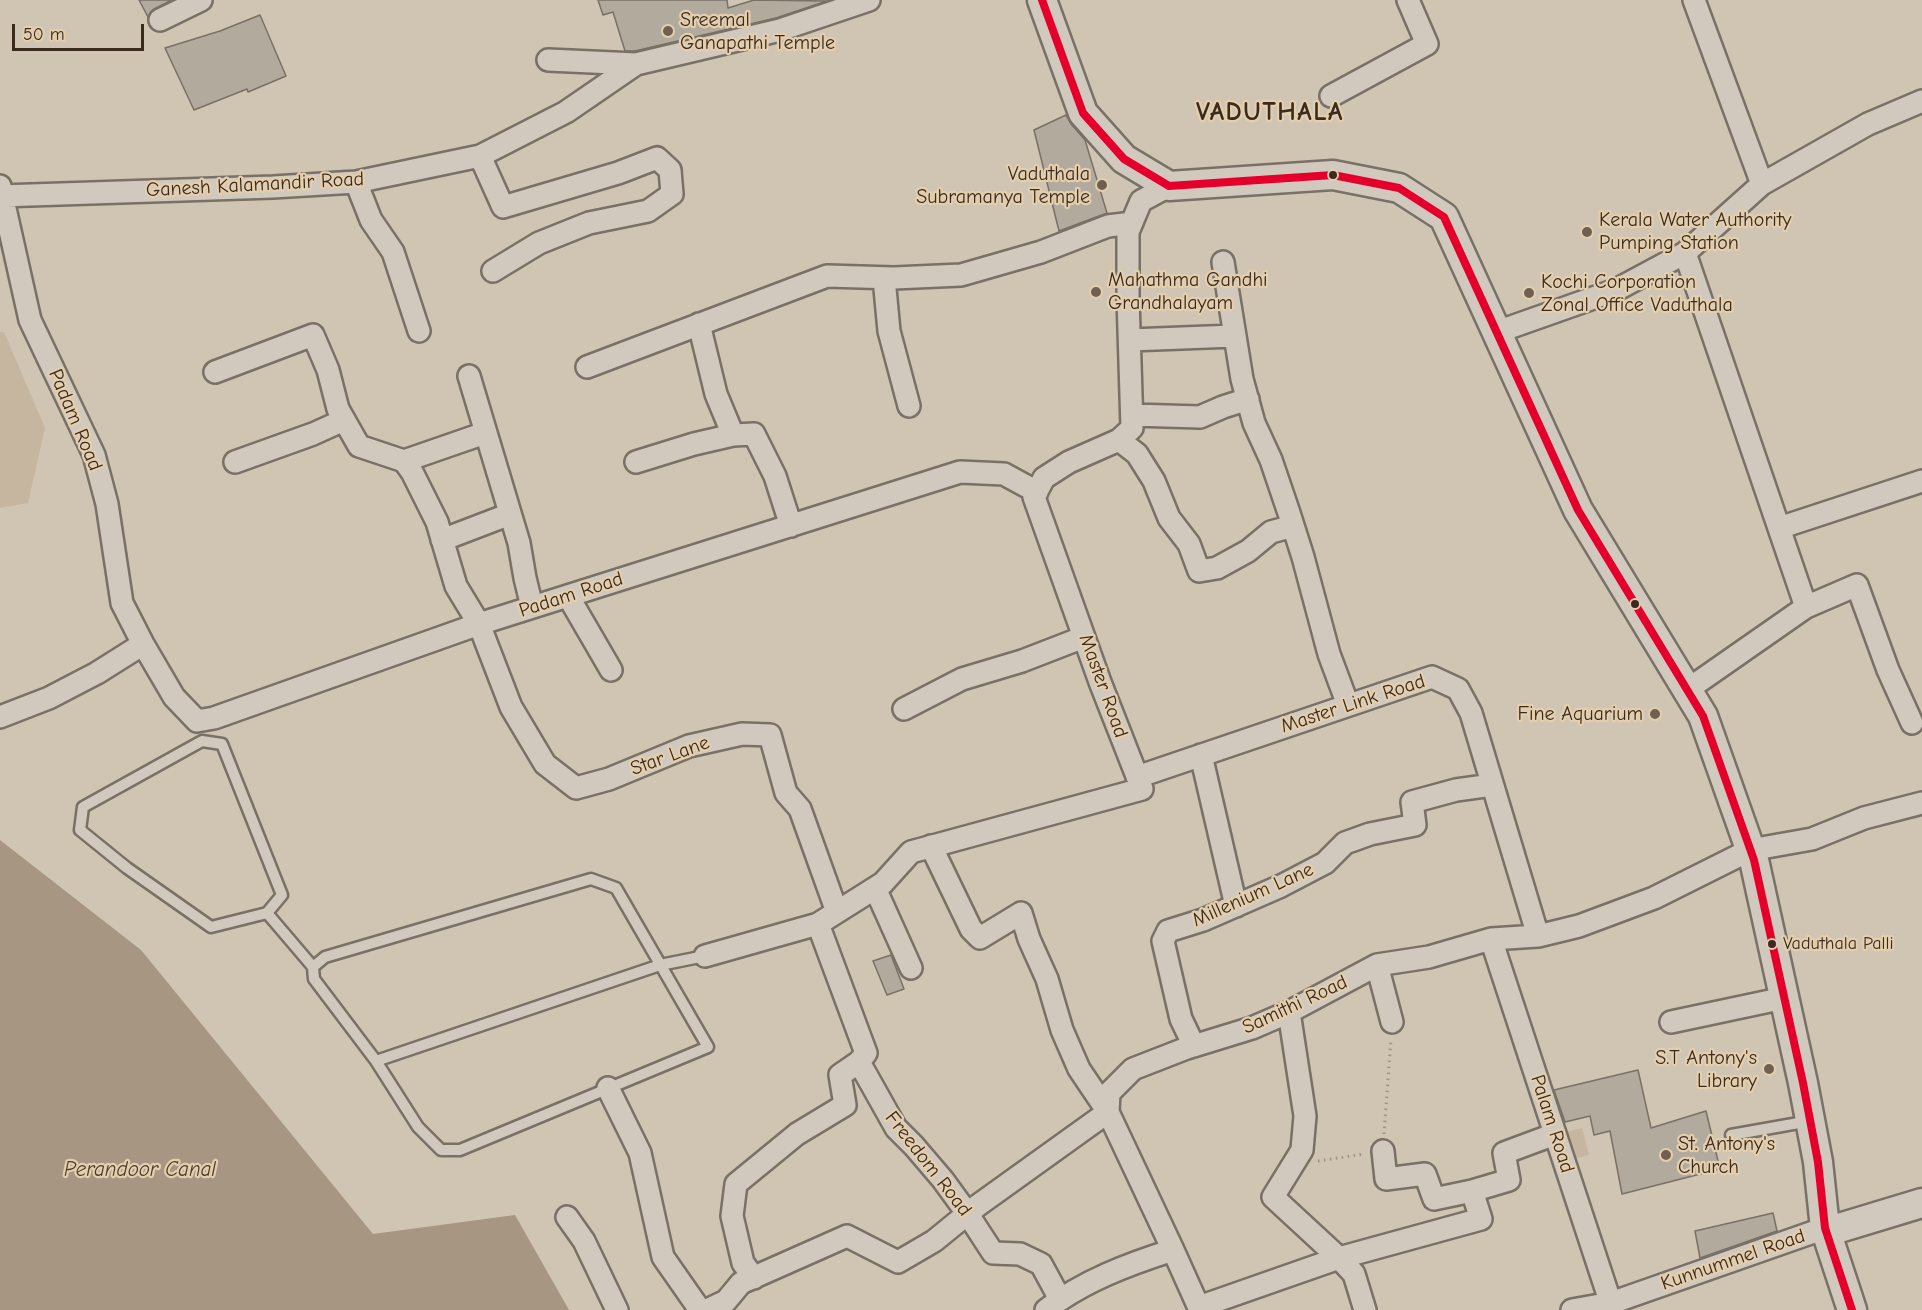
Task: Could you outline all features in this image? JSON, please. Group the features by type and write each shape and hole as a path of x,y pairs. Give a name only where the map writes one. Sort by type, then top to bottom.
{"main road":[{"path":"1042,0 1083,113 1124,159 1169,186 1333,175 1399,188 1444,217 1578,510 1703,716 1750,850 1810,1121 1818,1162 1826,1230 1852,1310"},
{"path":"1826,1230 1922,1203"}],"street":[{"path":"160,20 201,0"},
{"name":"Ganesh Kalamandir Road","path":"1,192 273,187 356,182 480,156 566,112 636,64 780,30 869,0"},
{"path":"1331,96 1427,44 1408,0"},
{"path":"1694,0 1762,184"},
{"path":"548,60 636,64"},
{"path":"1497,332 1616,290 1685,253 1762,184 1868,124 1922,101"},
{"path":"480,156 503,207 618,173 657,158 670,170 672,194 648,211 589,224 549,239 493,272"},
{"path":"356,182 371,220 393,252 419,331"},
{"path":"1037,492 1044,478 1069,462 1119,440 1132,428 1128,232 1142,201 1169,186"},
{"name":"Padam Road","path":"1,192 30,320 94,455 107,504 122,603 174,697 197,721 214,718 479,624 960,472 1004,474 1037,492"},
{"path":"586,368 827,276 884,278 961,275 1041,252 1108,226 1132,223"},
{"path":"1685,253 1806,607"},
{"path":"1223,262 1234,336 1254,423 1271,460 1293,525 1329,654 1348,705"},
{"path":"884,278 889,331 909,406"},
{"path":"699,324 716,394 733,435"},
{"path":"215,372 313,336 328,370 338,409 359,446 404,461 412,472 437,522 456,586 479,624"},
{"path":"1130,340 1234,336"},
{"path":"469,376 519,543 532,607"},
{"path":"1132,415 1200,417 1248,399"},
{"path":"235,462 314,434 344,420"},
{"path":"404,461 485,433"},
{"path":"636,462 694,444 733,435 754,434 775,476 791,526"},
{"path":"1119,440 1137,454 1154,481 1169,518 1189,544 1199,571 1217,568 1248,550 1271,532 1293,525"},
{"path":"1779,528 1922,481"},
{"name":"Master Road","path":"1037,492 1034,497 1137,777"},
{"path":"442,540 510,514"},
{"path":"1687,690 1806,607 1857,585 1888,670 1912,723"},
{"path":"568,596 611,670"},
{"name":"Star Lane","path":"479,624 511,707 545,764 576,788 609,779 689,746 742,734 770,735 786,793 800,809 837,912"},
{"path":"904,709 962,679 1022,661 1084,638"},
{"path":"0,717 49,698 97,673 143,644"},
{"name":"Master Link Road","path":"1137,777 1432,677 1458,689 1471,713 1538,936"},
{"path":"1201,755 1236,906"},
{"path":"705,956 818,924 883,883 911,852 1142,789 1137,777"},
{"name":"Millenium Lane","path":"1194,1046 1181,1019 1163,941 1168,931 1203,920 1281,886 1325,863 1345,843 1370,834 1415,825 1412,802 1456,790 1492,784"},
{"name":"Samithi Road","path":"1108,1112 1109,1093 1133,1069 1194,1046 1252,1028 1289,1012 1377,965 1429,957 1491,939 1538,936 1579,926 1654,898 1750,850 1812,839 1864,818 1922,803"},
{"path":"931,846 971,929 980,938 1021,913 1029,939 1047,979 1062,1030 1075,1059 1108,1112 1200,1308 1339,1258 1481,1219 1472,1191"},
{"path":"875,888 911,968"},
{"name":"Freedom Road","path":"818,924 866,1053 859,1062 896,1128 921,1155 967,1214 993,1253 1020,1254 1041,1264 1053,1304"},
{"name":"Palam Road","path":"1491,939 1612,1306"},
{"path":"1377,965 1392,1022"},
{"path":"1671,1022 1784,998"},
{"path":"1289,1012 1305,1116 1302,1150 1273,1197 1354,1274 1365,1310"},
{"path":"754,1278 743,1263 732,1216 736,1184 797,1134 845,1106 840,1075 859,1062"},
{"path":"608,1088 640,1153 663,1257 700,1310"},
{"path":"707,1310 726,1300 741,1283 847,1236 898,1262 934,1241 967,1214 1108,1112"},
{"path":"1383,1151 1386,1179 1425,1174 1434,1199 1509,1180 1504,1153 1555,1134"},
{"path":"567,1217 584,1241 617,1310"},
{"name":"Kunnummel Road","path":"1572,1310 1612,1306 1826,1230"},
{"path":"1053,1304 1128,1264 1173,1250"}],"lane":[{"path":"202,741 222,744 282,895 267,914 212,927 127,868 80,831 83,807 202,741"},
{"path":"267,914 313,967 314,979 376,1061 418,1127 441,1150 460,1150 708,1047 616,888 591,879 325,957 313,967"},
{"path":"376,1061 660,965 705,956"},
{"path":"1731,1135 1810,1121"}],"path":[{"path":"1292,1165 1383,1151 1392,1022"}],"shaded area":[{"path":"0,332 4,332 45,428 28,503 0,508"},
{"path":"1582,1128 1589,1155 1569,1160 1562,1133"}],"water":[{"name":"Perandoor Canal","path":"0,840 141,950 373,1234 515,1215 569,1310 0,1310"}],"building":[{"path":"139,0 172,0 154,9 148,17"},
{"path":"598,0 727,0 728,8 754,0 827,1 776,18 635,51 625,51 613,12 603,15"},
{"path":"260,15 286,76 248,92 247,89 194,110 165,48 220,31"},
{"path":"1066,115 1085,140 1107,213 1059,231 1034,130"},
{"path":"891,955 904,989 887,995 873,961"},
{"path":"1638,1070 1651,1128 1706,1111 1720,1169 1622,1194 1610,1131 1594,1135 1590,1116 1565,1122 1554,1090"},
{"path":"1773,1213 1777,1231 1700,1258 1695,1231"}],"transit line":[{"path":"1042,0 1083,113 1124,159 1169,186 1333,175 1399,188 1444,217 1578,510 1703,716 1754,860 1803,1083 1818,1162 1825,1228 1852,1310"}],"place":[{"name":"Sreemal Ganapathi Temple","path":"668,31"},
{"name":"Vaduthala Subramanya Temple","path":"1102,185"},
{"name":"Kerala Water Authority Pumping Station","path":"1587,232"},
{"name":"Mahathma Gandhi Grandhalayam","path":"1096,292"},
{"name":"Kochi Corporation Zonal Office Vaduthala","path":"1529,293"},
{"name":"Fine Aquarium","path":"1655,714"},
{"name":"Vaduthala Palli","path":"1772,944"},
{"name":"S.T Antony's Library","path":"1769,1069"},
{"name":"St. Antony's Church","path":"1666,1155"}],"district":[{"name":"VADUTHALA","path":"1270,113"}]}
